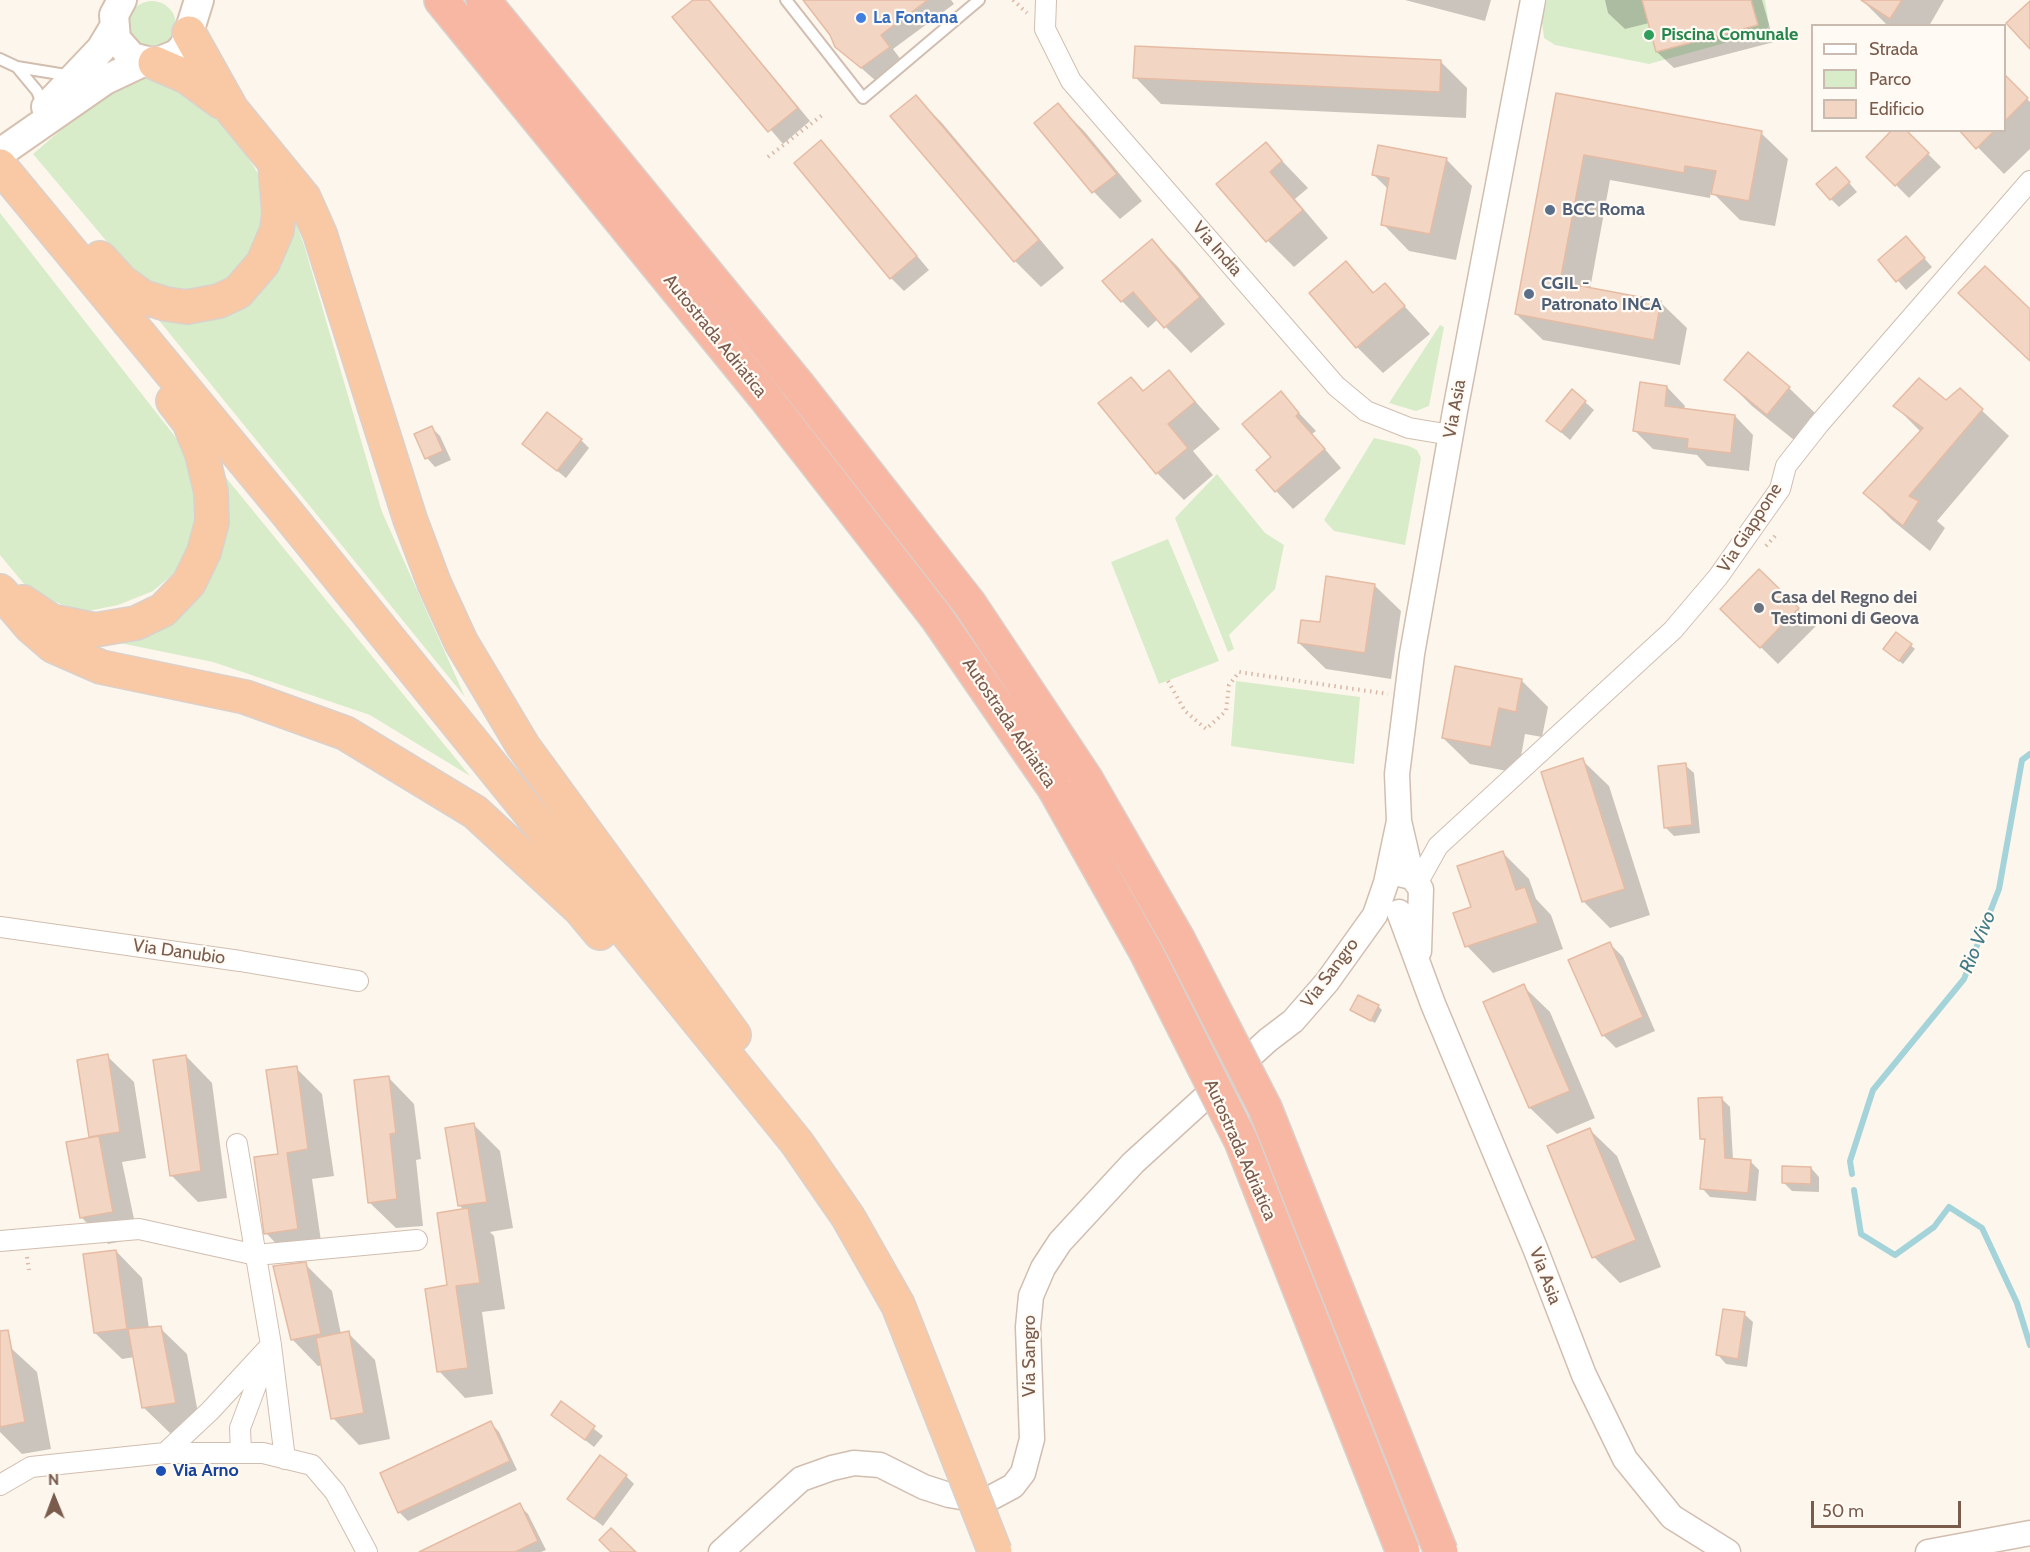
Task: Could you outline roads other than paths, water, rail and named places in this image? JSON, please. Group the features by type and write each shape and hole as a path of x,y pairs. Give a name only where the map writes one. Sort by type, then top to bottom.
{"highway":[{"name":"Autostrada Adriatica","path":"441,0 764,396 894,562 937,618 1054,788 1146,952 1241,1141 1403,1552"},
{"name":"Autostrada Adriatica","path":"483,0 799,386 969,603 1086,779 1178,939 1265,1108 1441,1552"},
{"path":"190,14 232,110"},
{"path":"149,62 187,77 232,110 304,198 320,234 410,519 434,583 461,642 523,746 727,1024 797,1143 848,1217 898,1305 995,1552"},
{"path":"40,215 71,226 122,282 143,297 188,307 219,301 238,292 251,279 271,248 279,213 275,163"},
{"path":"0,166 294,522 797,1143"},
{"path":"0,589 51,621 95,630 136,622 163,610 189,583 204,552 212,522 211,492 202,454 189,422 120,332 100,286"},
{"path":"0,589 31,627 53,646 101,667 245,697 345,733 475,812 580,909 768,1126 797,1143"}],"main road":[{"path":"24,135 43,110 101,49 113,29 114,15 122,0"},
{"path":"0,153 105,80 149,62 177,54 190,14"},
{"path":"113,29 122,49 149,62"}],"street":[{"name":"Via India","path":"1046,0 1045,29 1071,81 1336,386 1366,411 1409,428 1451,435"},
{"name":"Via Asia","path":"1533,0 1427,562 1397,774 1399,821 1387,902 1419,960 1433,1004 1535,1248 1584,1375 1625,1459 1672,1517 1728,1552"},
{"name":"Via Giappone","path":"1417,885 1438,846 1673,630 1718,577 1780,489 1786,466 1819,424 2030,181"},
{"name":"Via Asia","path":"1399,821 1417,885 1419,960"},
{"path":"1406,849 1426,852 1438,846"},
{"path":"1398,874 1417,885 1414,909 1387,902 1398,874"},
{"name":"Via Sangro","path":"721,1552 801,1479 854,1463 880,1465 924,1487 949,1495 985,1501 1013,1486 1023,1473 1032,1439 1028,1327 1031,1296 1043,1269 1060,1242 1140,1156 1268,1040 1293,1021 1327,982 1349,948 1387,902"},
{"name":"Via Danubio","path":"0,927 228,959 358,981"},
{"path":"237,1144 272,1345 285,1459"},
{"path":"0,1241 139,1229 256,1255 417,1240"},
{"path":"241,1453 240,1428 272,1345"},
{"path":"165,1454 210,1411 272,1345"},
{"path":"0,1485 32,1467 165,1454 263,1453 312,1465 335,1492 367,1552"},
{"path":"1928,1552 2030,1533"}],"lane":[{"path":"786,0 863,98 979,0"},
{"path":"0,58 16,67 37,91 43,110"},
{"path":"16,67 75,76"}],"waterway":[{"name":"Rio Vivo","path":"1852,1174 1850,1161 1873,1090 1964,979 1999,889 2022,760 2030,754"},
{"name":"Rio Vivo","path":"1854,1190 1861,1234 1895,1255 1934,1227 1949,1207 1982,1228 2017,1303 2030,1345"}],"place":[{"name":"La Fontana","path":"861,18"},
{"name":"Piscina Comunale","path":"1649,35"},
{"name":"BCC Roma","path":"1550,210"},
{"name":"CGIL - Patronato INCA","path":"1529,294"},
{"name":"Casa del Regno dei Testimoni di Geova","path":"1759,608"},
{"name":"Via Arno","path":"161,1471"}]}
